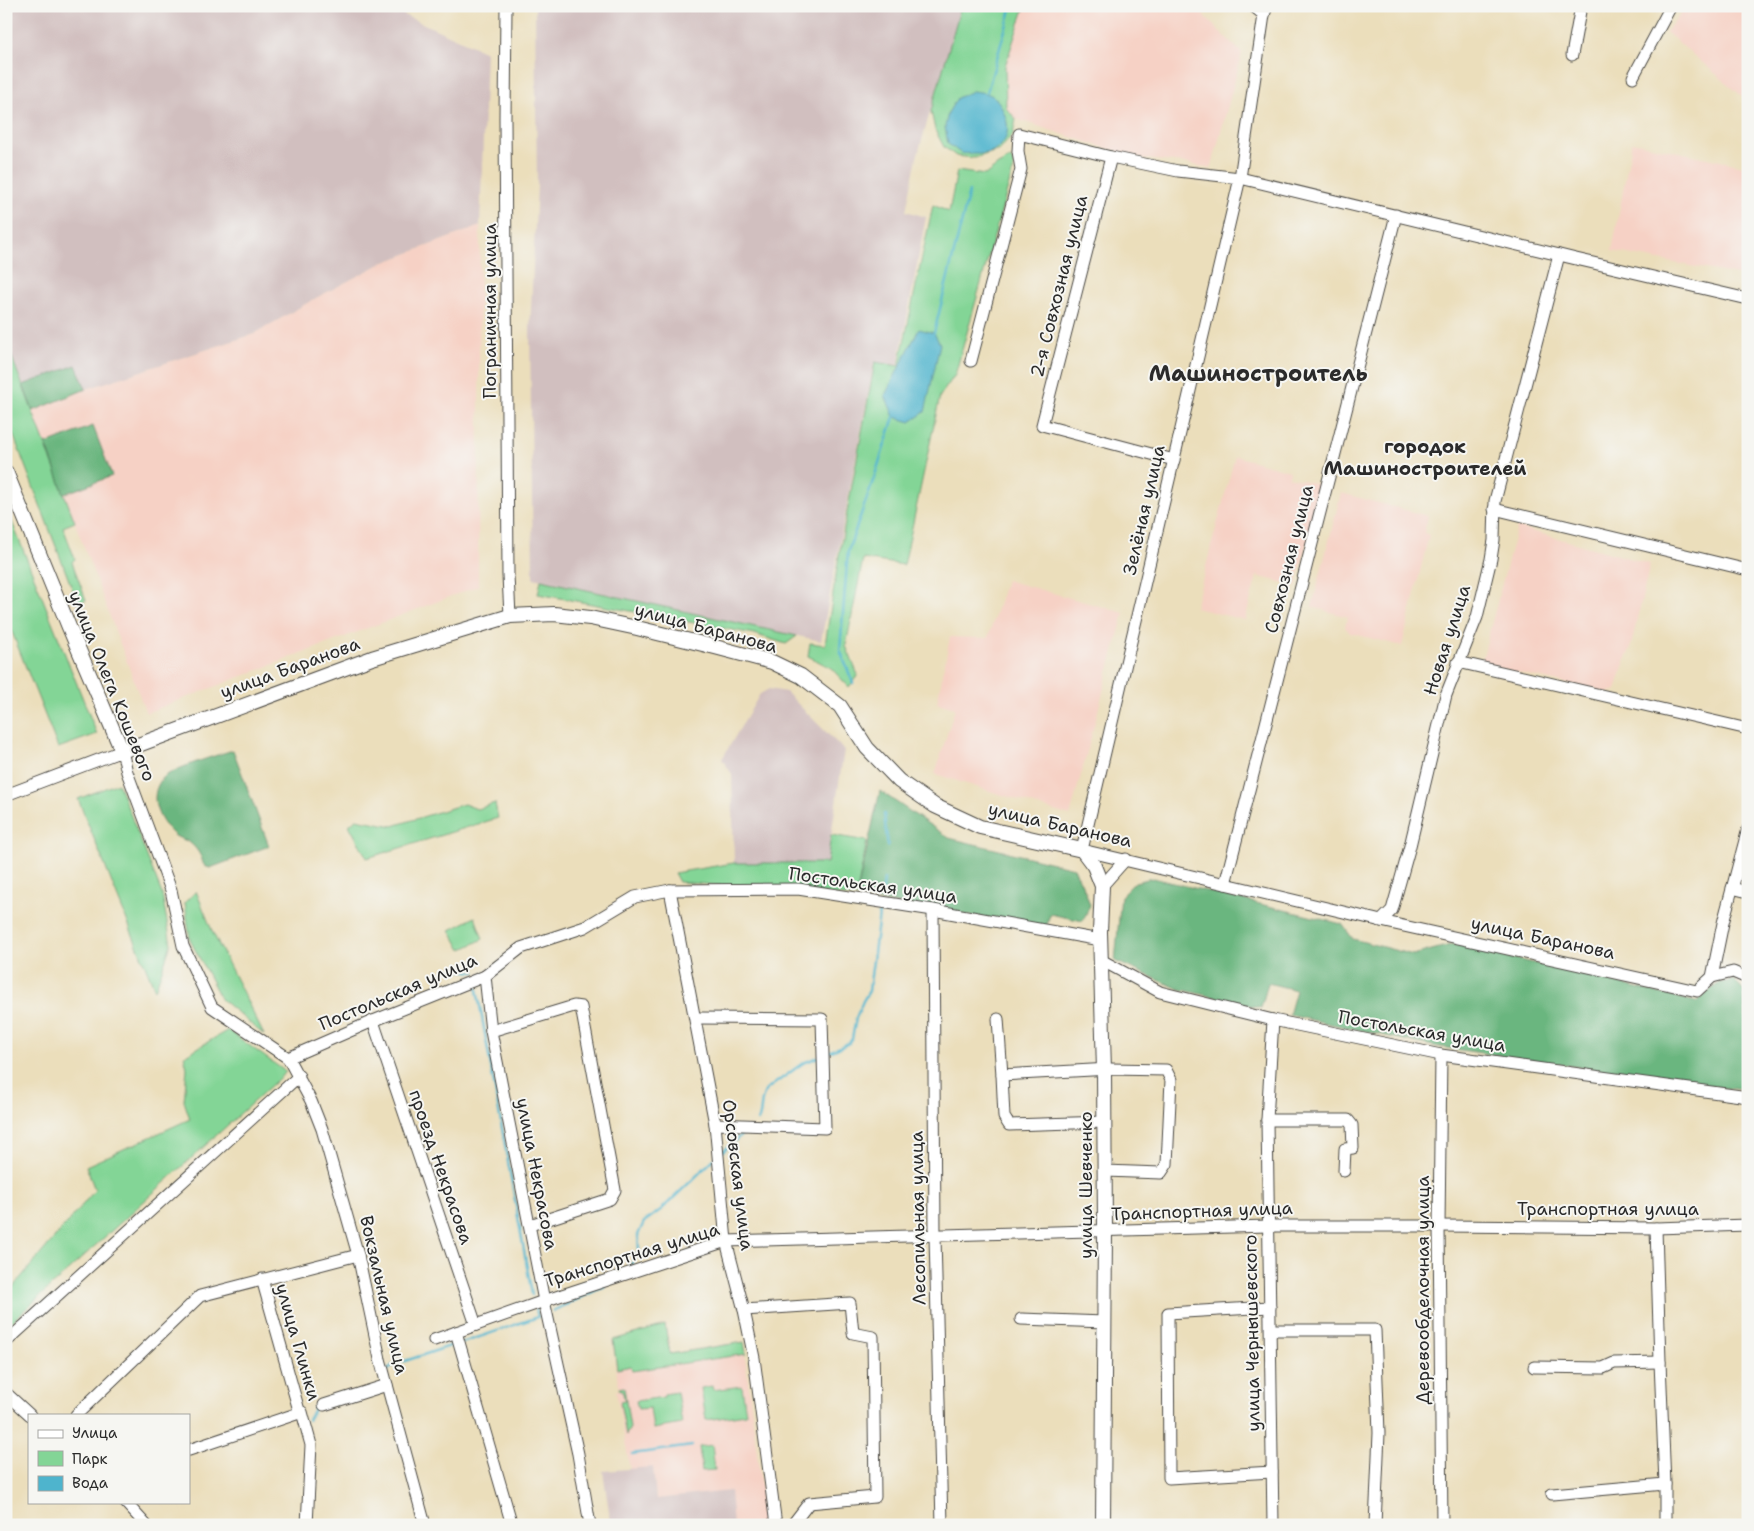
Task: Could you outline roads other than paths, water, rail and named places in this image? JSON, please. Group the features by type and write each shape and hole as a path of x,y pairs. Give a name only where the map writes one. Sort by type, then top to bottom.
{"main road":[{"name":"улица Олега Кошевого","path":"6,472 76,645 122,751"},
{"name":"улица Баранова","path":"122,751 372,658 510,616 554,614 590,618 772,662 802,676 840,706 867,748 899,781 935,806 980,827 1082,850"},
{"name":"улица Шевченко","path":"1082,850 1094,866 1102,886 1100,940 1105,1122 1103,1525"}],"street":[{"name":"Пограничная улица","path":"506,6 505,118 508,575 510,616"},
{"path":"1253,6 1266,11"},
{"path":"1572,55 1581,6"},
{"path":"1632,77 1671,6"},
{"name":"Зелёная улица","path":"1082,850 1240,178 1266,11"},
{"path":"971,361 1021,169 1018,151 1019,134 1111,157 1178,171 1240,178 1748,299"},
{"name":"2-я Совхозная улица","path":"1111,157 1042,424 1174,460"},
{"name":"Совхозная улица","path":"1225,884 1396,215"},
{"name":"Новая улица","path":"1382,920 1392,910 1410,846 1446,695 1477,617 1494,540 1494,509 1499,483 1559,255"},
{"path":"1494,509 1748,570"},
{"path":"1458,662 1748,729"},
{"name":"улица Баранова","path":"6,795 122,751"},
{"name":"улица Олега Кошевого","path":"122,751 127,772 170,890 183,946 212,1007 288,1058"},
{"path":"1748,829 1723,922 1712,977 1734,972 1748,980"},
{"name":"улица Баранова","path":"1082,850 1126,859 1357,916 1697,991 1712,977"},
{"path":"1102,886 1126,859"},
{"path":"1732,888 1748,892"},
{"name":"Постольская улица","path":"288,1058 485,976 521,948 585,927 634,897 670,890 798,889 933,910 1100,940"},
{"name":"Орсовская улица","path":"670,890 716,1124 726,1241 754,1358 776,1525"},
{"name":"Лесопильная улица","path":"933,910 935,1236 942,1525"},
{"name":"Постольская улица","path":"1101,960 1160,992 1273,1020 1441,1055 1748,1097"},
{"name":"улица Некрасова","path":"485,976 491,1030 544,1301 578,1454 590,1525"},
{"path":"491,1030 574,1006 581,1007 615,1190 610,1199 530,1225"},
{"path":"696,1018 822,1018 824,1128 716,1124"},
{"path":"998,1019 1004,1117 1010,1125 1105,1122"},
{"name":"улица Чернышевского","path":"1273,1020 1267,1120 1273,1525"},
{"name":"проезд Некрасова","path":"373,1021 476,1325"},
{"name":"Деревообделочная улица","path":"1441,1055 1439,1226 1442,1525"},
{"name":"Вокзальная улица","path":"288,1058 299,1076 322,1129 358,1254 387,1385 424,1525"},
{"path":"1002,1075 1104,1070 1166,1070 1170,1080 1167,1164 1162,1173 1105,1172"},
{"path":"6,1342 299,1076"},
{"path":"1267,1120 1348,1120 1352,1125 1353,1148 1345,1149 1344,1171"},
{"name":"Транспортная улица","path":"434,1340 544,1301 726,1241 1268,1226 1656,1228 1748,1225"},
{"path":"1656,1228 1665,1525"},
{"path":"77,1414 200,1296 358,1254"},
{"name":"улица Глинки","path":"262,1279 311,1445 307,1525"},
{"path":"744,1310 850,1303 853,1333 873,1337 875,1497 810,1503 792,1525"},
{"path":"1270,1307 1168,1313 1168,1478 1272,1472"},
{"path":"1021,1318 1105,1322"},
{"path":"1271,1330 1375,1330 1379,1433 1375,1525"},
{"path":"456,1332 512,1525"},
{"path":"1534,1367 1603,1368 1614,1363 1660,1362"},
{"path":"324,1405 387,1385"},
{"path":"6,1393 29,1414"},
{"path":"190,1450 301,1413"},
{"path":"1552,1494 1665,1484"},
{"path":"127,1504 146,1525"}],"water":[{"path":"972,91 989,94 996,99 1007,122 1006,137 1002,144 990,152 982,154 961,153 948,144 945,127 948,113 957,98"},
{"path":"919,329 934,333 940,344 925,412 910,422 894,417 885,395"}],"waterway":[{"path":"987,92 1012,6"},
{"path":"934,333 969,192"},
{"path":"853,683 840,650 848,551 894,417"},
{"path":"884,814 888,847"},
{"path":"882,898 884,879"},
{"path":"827,1053 849,1043 852,1039 856,1018 869,991 880,907"},
{"path":"459,970 475,972"},
{"path":"476,984 532,1295"},
{"path":"758,1121 762,1097 766,1090 803,1063 819,1057"},
{"path":"722,1152 748,1129"},
{"path":"629,1269 639,1250 638,1235 644,1222 662,1209 714,1159"},
{"path":"553,1311 605,1286"},
{"path":"462,1343 538,1317 536,1309"},
{"path":"388,1370 393,1365 453,1345"},
{"path":"308,1420 316,1405 321,1404"},
{"path":"632,1454 692,1446"}],"district":[{"name":"Машиностроитель","path":"1258,373"},
{"name":"городок Машиностроителей","path":"1425,457"}]}
